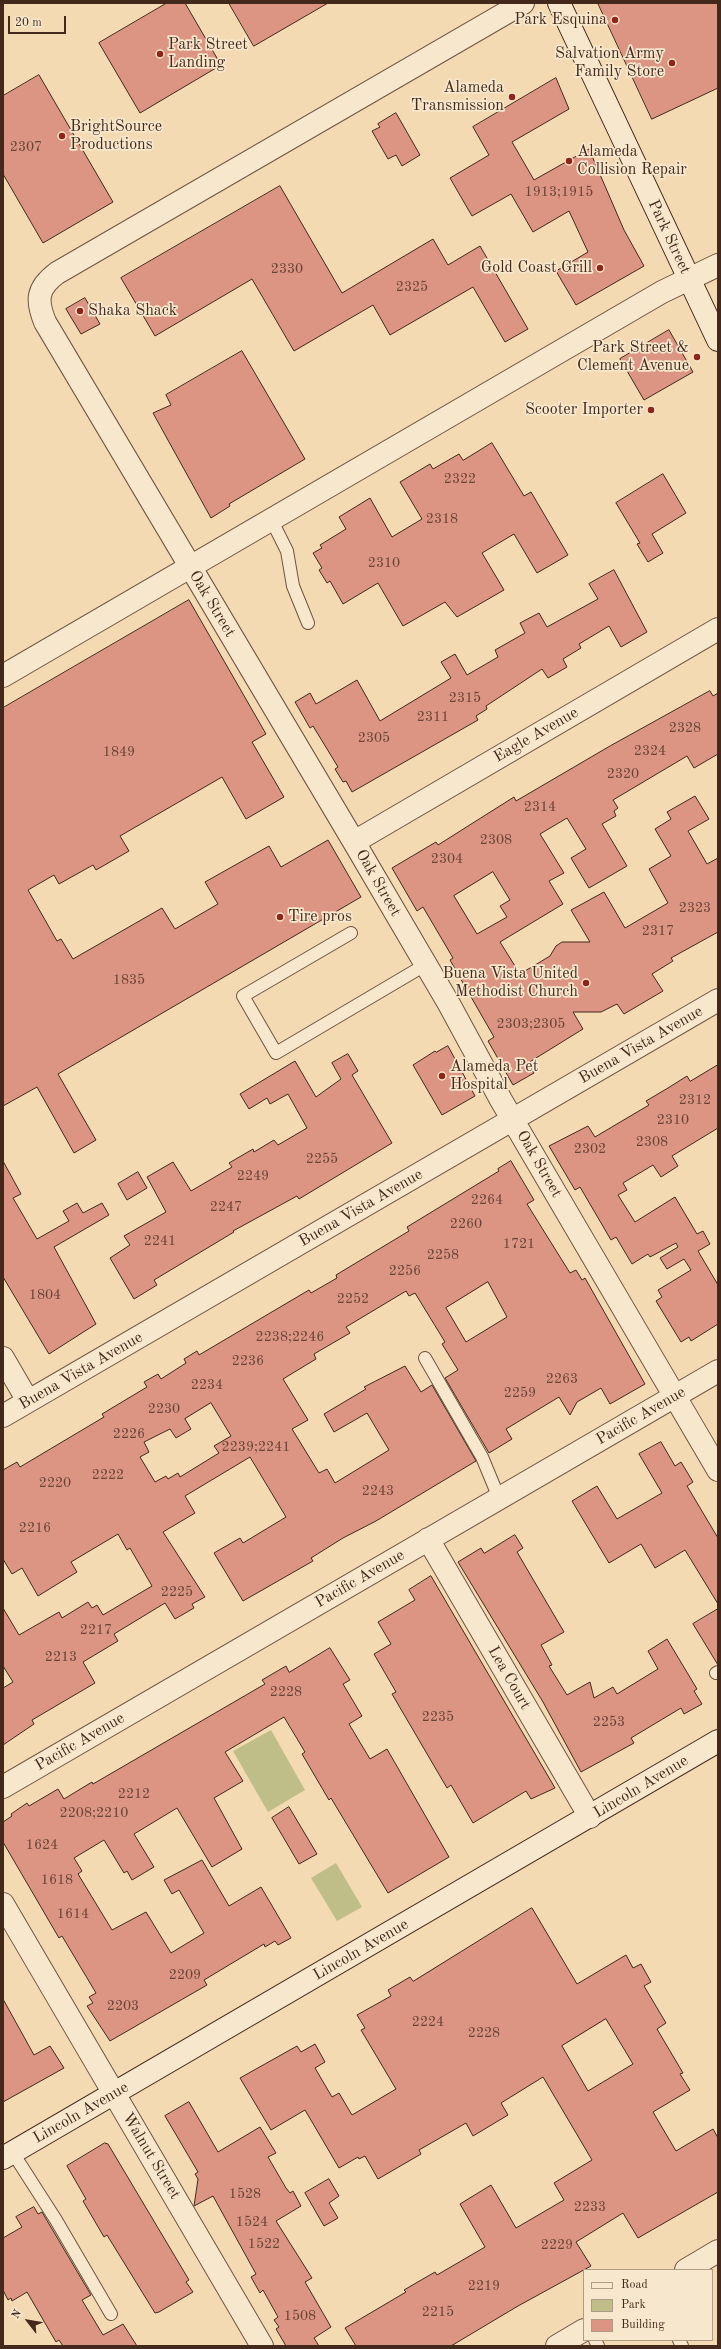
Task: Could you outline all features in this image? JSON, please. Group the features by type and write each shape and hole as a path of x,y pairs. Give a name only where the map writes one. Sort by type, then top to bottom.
{"street":[{"name":"Oak Street","path":"523,3 57,273 48,280 39,297 39,307 45,322 354,842 513,1120 718,1470"},
{"name":"Park Street","path":"559,3 718,340"},
{"path":"3,676 272,521 662,292 718,265"},
{"name":"Eagle Avenue","path":"354,842 718,629"},
{"name":"Buena Vista Avenue","path":"3,1416 718,1000"},
{"path":"3,1358 28,1401"},
{"name":"Pacific Avenue","path":"3,1787 718,1371"},
{"name":"Lea Court","path":"428,1539 590,1816"},
{"name":"Lincoln Avenue","path":"8,2156 718,1741"},
{"name":"Walnut Street","path":"3,1904 262,2346"},
{"path":"688,2269 718,2251"},
{"path":"557,2346 583,2331"}],"lane":[{"path":"272,521 287,551 293,586 308,623"},
{"path":"351,933 243,996 276,1053 425,965"},
{"path":"425,1358 482,1457 499,1498"},
{"path":"8,2156 56,2220 111,2314"}],"green space":[{"path":"271,1730 305,1790 268,1812 233,1751"},
{"path":"336,1863 362,1907 337,1921 311,1878"}],"building":[{"name":"Park Street Landing","path":"167,3 185,3 221,65 140,113 99,43"},
{"name":"Park Street Landing","path":"229,3 328,3 254,46"},
{"name":"Salvation Army Family Store","path":"598,3 718,3 718,88 652,119"},
{"path":"39,75 113,202 43,243 3,174 3,96"},
{"path":"556,78 569,109 512,142 534,180 589,149 624,230 644,266 576,305 556,271 588,252 569,211 533,232 511,194 472,216 450,178 489,155 473,127"},
{"path":"396,113 420,155 402,166 396,155 388,159 372,131 380,127 378,124"},
{"path":"280,186 342,293 433,239 448,265 480,246 528,329 505,342 473,287 390,335 373,305 294,351 252,279 155,336 121,278"},
{"path":"85,298 100,324 81,334 66,309"},
{"path":"669,330 693,372 644,400 620,359"},
{"path":"242,351 305,459 229,504 230,506 211,518 153,413 171,405 166,395"},
{"path":"492,443 524,496 531,492 568,555 537,573 514,534 482,553 504,590 457,617 445,602 403,626 378,583 343,604 330,581 327,583 319,570 322,568 313,553 322,548 320,545 346,529 339,517 370,498 392,537 422,519 400,482 430,464 433,469 459,454 463,460"},
{"path":"663,474 686,513 652,534 663,553 648,562 637,544 640,543 616,503"},
{"path":"614,570 647,632 621,647 609,626 579,644 581,648 563,659 567,667 548,678 542,669 486,706 487,709 476,716 478,720 352,792 346,781 343,782 335,769 338,767 313,726 310,728 295,702 310,693 316,704 357,680 380,721 451,678 441,662 455,654 467,675 498,657 495,650 525,633 520,623 539,613 547,627 598,599 589,584"},
{"path":"189,600 266,734 252,742 284,797 246,819 222,777 120,836 129,851 96,870 93,865 59,884 54,875 28,890 57,941 61,939 73,959 162,908 175,929 218,904 205,882 269,846 281,867 328,840 361,897 58,1074 96,1140 74,1153 37,1087 3,1106 3,708"},
{"path":"710,691 713,696 718,693 718,754 694,768 687,756 613,800 618,808 614,811 616,816 602,824 627,866 589,888 571,858 586,849 567,818 540,834 564,873 549,881 563,904 500,942 520,974 550,956 556,946 562,942 590,942 571,910 604,892 625,928 668,903 649,869 671,856 655,829 671,819 667,812 695,796 709,819 688,831 707,864 718,858 718,932 671,958 673,961 652,974 663,991 624,1014 617,1004 601,1012 573,1012 583,1029 528,1063 534,1073 513,1085 488,1041 494,1037 450,960 453,958 423,907 417,911 392,868 436,842 438,845 514,797 516,801 610,746","holes":["493,872 510,900 500,906 507,917 477,934 454,896"]},
{"name":"Alameda Pet Hospital","path":"448,1046 475,1096 442,1115 413,1065 435,1051 436,1052"},
{"path":"348,1054 358,1071 352,1075 392,1143 299,1199 297,1196 233,1231 234,1232 154,1280 157,1285 134,1299 110,1258 130,1245 124,1236 166,1212 147,1177 173,1162 191,1191 232,1167 229,1163 253,1149 254,1152 274,1140 278,1145 307,1128 288,1094 270,1104 267,1098 249,1109 240,1094 295,1061 316,1097 341,1079 332,1063"},
{"path":"718,1065 718,1128 672,1156 678,1166 661,1177 653,1165 623,1183 627,1190 618,1195 635,1222 675,1197 697,1234 703,1231 710,1244 698,1251 718,1285 718,1324 691,1341 689,1337 681,1342 656,1301 662,1297 658,1290 691,1270 684,1259 667,1269 660,1258 678,1247 676,1243 650,1257 648,1254 632,1264 616,1237 611,1240 580,1187 575,1190 549,1146 588,1126 595,1137 649,1105 646,1101 687,1076 690,1081"},
{"path":"3,1161 21,1194 13,1198 37,1239 69,1221 63,1211 77,1203 83,1213 102,1203 109,1215 54,1247 96,1324 49,1354 3,1277"},
{"path":"511,1161 534,1200 527,1204 570,1273 576,1270 582,1280 585,1278 645,1384 610,1404 601,1388 577,1402 570,1415 559,1397 506,1429 512,1439 489,1453 445,1378 458,1370 442,1344 445,1342 415,1293 409,1296 406,1291 346,1327 350,1333 314,1354 316,1359 283,1379 308,1420 292,1429 319,1473 327,1469 335,1483 389,1450 367,1413 334,1432 324,1414 366,1389 364,1387 405,1366 421,1392 432,1385 476,1461 376,1521 343,1538 311,1558 313,1561 243,1601 214,1553 240,1538 243,1543 286,1517 250,1457 185,1496 195,1513 163,1532 205,1597 192,1604 194,1608 175,1619 165,1603 114,1634 118,1641 83,1662 95,1683 32,1720 34,1724 3,1745 3,1688 13,1682 3,1666 3,1608 19,1635 59,1612 62,1618 88,1602 92,1608 97,1605 103,1615 152,1586 130,1548 127,1550 118,1534 71,1562 77,1572 38,1596 22,1568 12,1574 3,1559 3,1470 17,1462 20,1467 104,1417 102,1414 147,1387 144,1382 158,1374 161,1379 186,1363 184,1359 197,1351 199,1355 309,1290 311,1293 337,1278 336,1275 409,1231 407,1227 499,1171 498,1169","holes":["488,1282 507,1317 466,1342 446,1308","211,1403 231,1436 214,1446 219,1453 180,1477 178,1473 168,1479 166,1476 155,1482 140,1457 149,1452 144,1442 170,1429 176,1438 191,1429 185,1419"]},
{"path":"138,1172 147,1188 127,1200 118,1184"},
{"path":"661,1442 675,1466 681,1462 693,1482 687,1486 718,1538 718,1604 685,1550 655,1568 641,1544 609,1563 572,1501 597,1486 617,1519 662,1493 639,1454"},
{"path":"515,1535 523,1548 517,1552 564,1632 541,1645 552,1665 549,1666 567,1695 590,1682 594,1698 613,1687 617,1694 658,1669 648,1651 667,1639 697,1689 694,1691 702,1704 684,1714 681,1708 631,1738 634,1743 581,1772 543,1702 458,1562 481,1548 484,1553"},
{"path":"431,1576 555,1788 531,1799 526,1791 473,1823 451,1785 447,1788 392,1694 396,1692 374,1654 391,1644 378,1622 415,1600 409,1590"},
{"path":"718,1609 718,1665 693,1624"},
{"path":"330,1648 350,1680 343,1684 362,1716 349,1724 370,1759 387,1749 449,1857 388,1893 331,1798 329,1800 302,1754 305,1752 284,1717 225,1752 243,1781 214,1798 242,1849 212,1867 177,1808 134,1834 154,1867 132,1880 127,1871 124,1873 104,1840 74,1858 82,1871 78,1874 112,1930 146,1912 171,1953 204,1933 179,1890 172,1894 164,1880 202,1860 229,1906 261,1887 291,1938 278,1945 275,1941 265,1947 264,1944 204,1980 207,1985 110,2041 87,2006 93,2003 89,1997 96,1993 62,1936 59,1938 3,1842 3,1822 12,1816 11,1814 27,1803 29,1806 58,1789 64,1799 92,1782 93,1784 265,1684 262,1680 286,1666 289,1672"},
{"path":"289,1807 317,1854 299,1864 272,1818"},
{"path":"532,1908 577,1984 626,1955 633,1968 641,1964 651,1982 644,1986 666,2023 657,2029 683,2073 680,2074 690,2090 653,2112 676,2151 713,2129 718,2138 718,2192 638,2238 623,2213 576,2242 591,2266 583,2269 583,2270 518,2306 451,2346 356,2346 345,2328 406,2292 404,2290 435,2272 437,2275 485,2247 460,2204 491,2185 516,2228 564,2200 554,2183 592,2160 543,2077 501,2103 508,2115 473,2136 466,2123 419,2150 421,2154 378,2179 365,2156 359,2159 358,2157 339,2168 305,2110 271,2130 240,2078 297,2046 301,2052 315,2044 325,2062 315,2068 332,2097 339,2093 352,2115 396,2089 361,2030 365,2028 357,2015 391,1996 388,1990 410,1977 413,1981","holes":["606,2019 633,2064 588,2091 562,2046"]},
{"path":"3,1999 34,2055 50,2046 64,2068 3,2102"},
{"path":"189,2102 218,2152 260,2127 276,2153 268,2157 286,2188 290,2193 293,2191 301,2206 276,2221 312,2278 305,2282 331,2327 314,2338 319,2346 286,2346 276,2329 279,2327 274,2320 278,2317 263,2290 260,2293 251,2277 256,2274 213,2196 194,2206 198,2179 195,2174 198,2172 165,2116"},
{"path":"105,2143 108,2144 189,2280 186,2282 193,2292 159,2312 155,2313 107,2235 104,2237 83,2201 86,2199 67,2166"},
{"path":"329,2179 339,2196 329,2203 338,2218 324,2226 305,2193"},
{"path":"34,2207 38,2214 42,2212 91,2295 82,2300 103,2335 123,2324 137,2346 63,2346 59,2340 56,2342 27,2292 12,2301 11,2298 8,2300 3,2290 3,2238 22,2227 16,2217"}],"place":[{"name":"Park Esquina","path":"615,20"},
{"name":"Park Street Landing","path":"160,54"},
{"name":"Salvation Army Family Store","path":"672,63"},
{"name":"Alameda Transmission","path":"512,97"},
{"name":"BrightSource Productions","path":"62,136"},
{"name":"Alameda Collision Repair","path":"569,161"},
{"name":"Gold Coast Grill","path":"600,268"},
{"name":"Shaka Shack","path":"80,311"},
{"name":"Park Street & Clement Avenue","path":"697,357"},
{"name":"Scooter Importer","path":"651,410"},
{"name":"Tire pros","path":"280,917"},
{"name":"Buena Vista United Methodist Church","path":"586,983"},
{"name":"Alameda Pet Hospital","path":"442,1076"}]}
